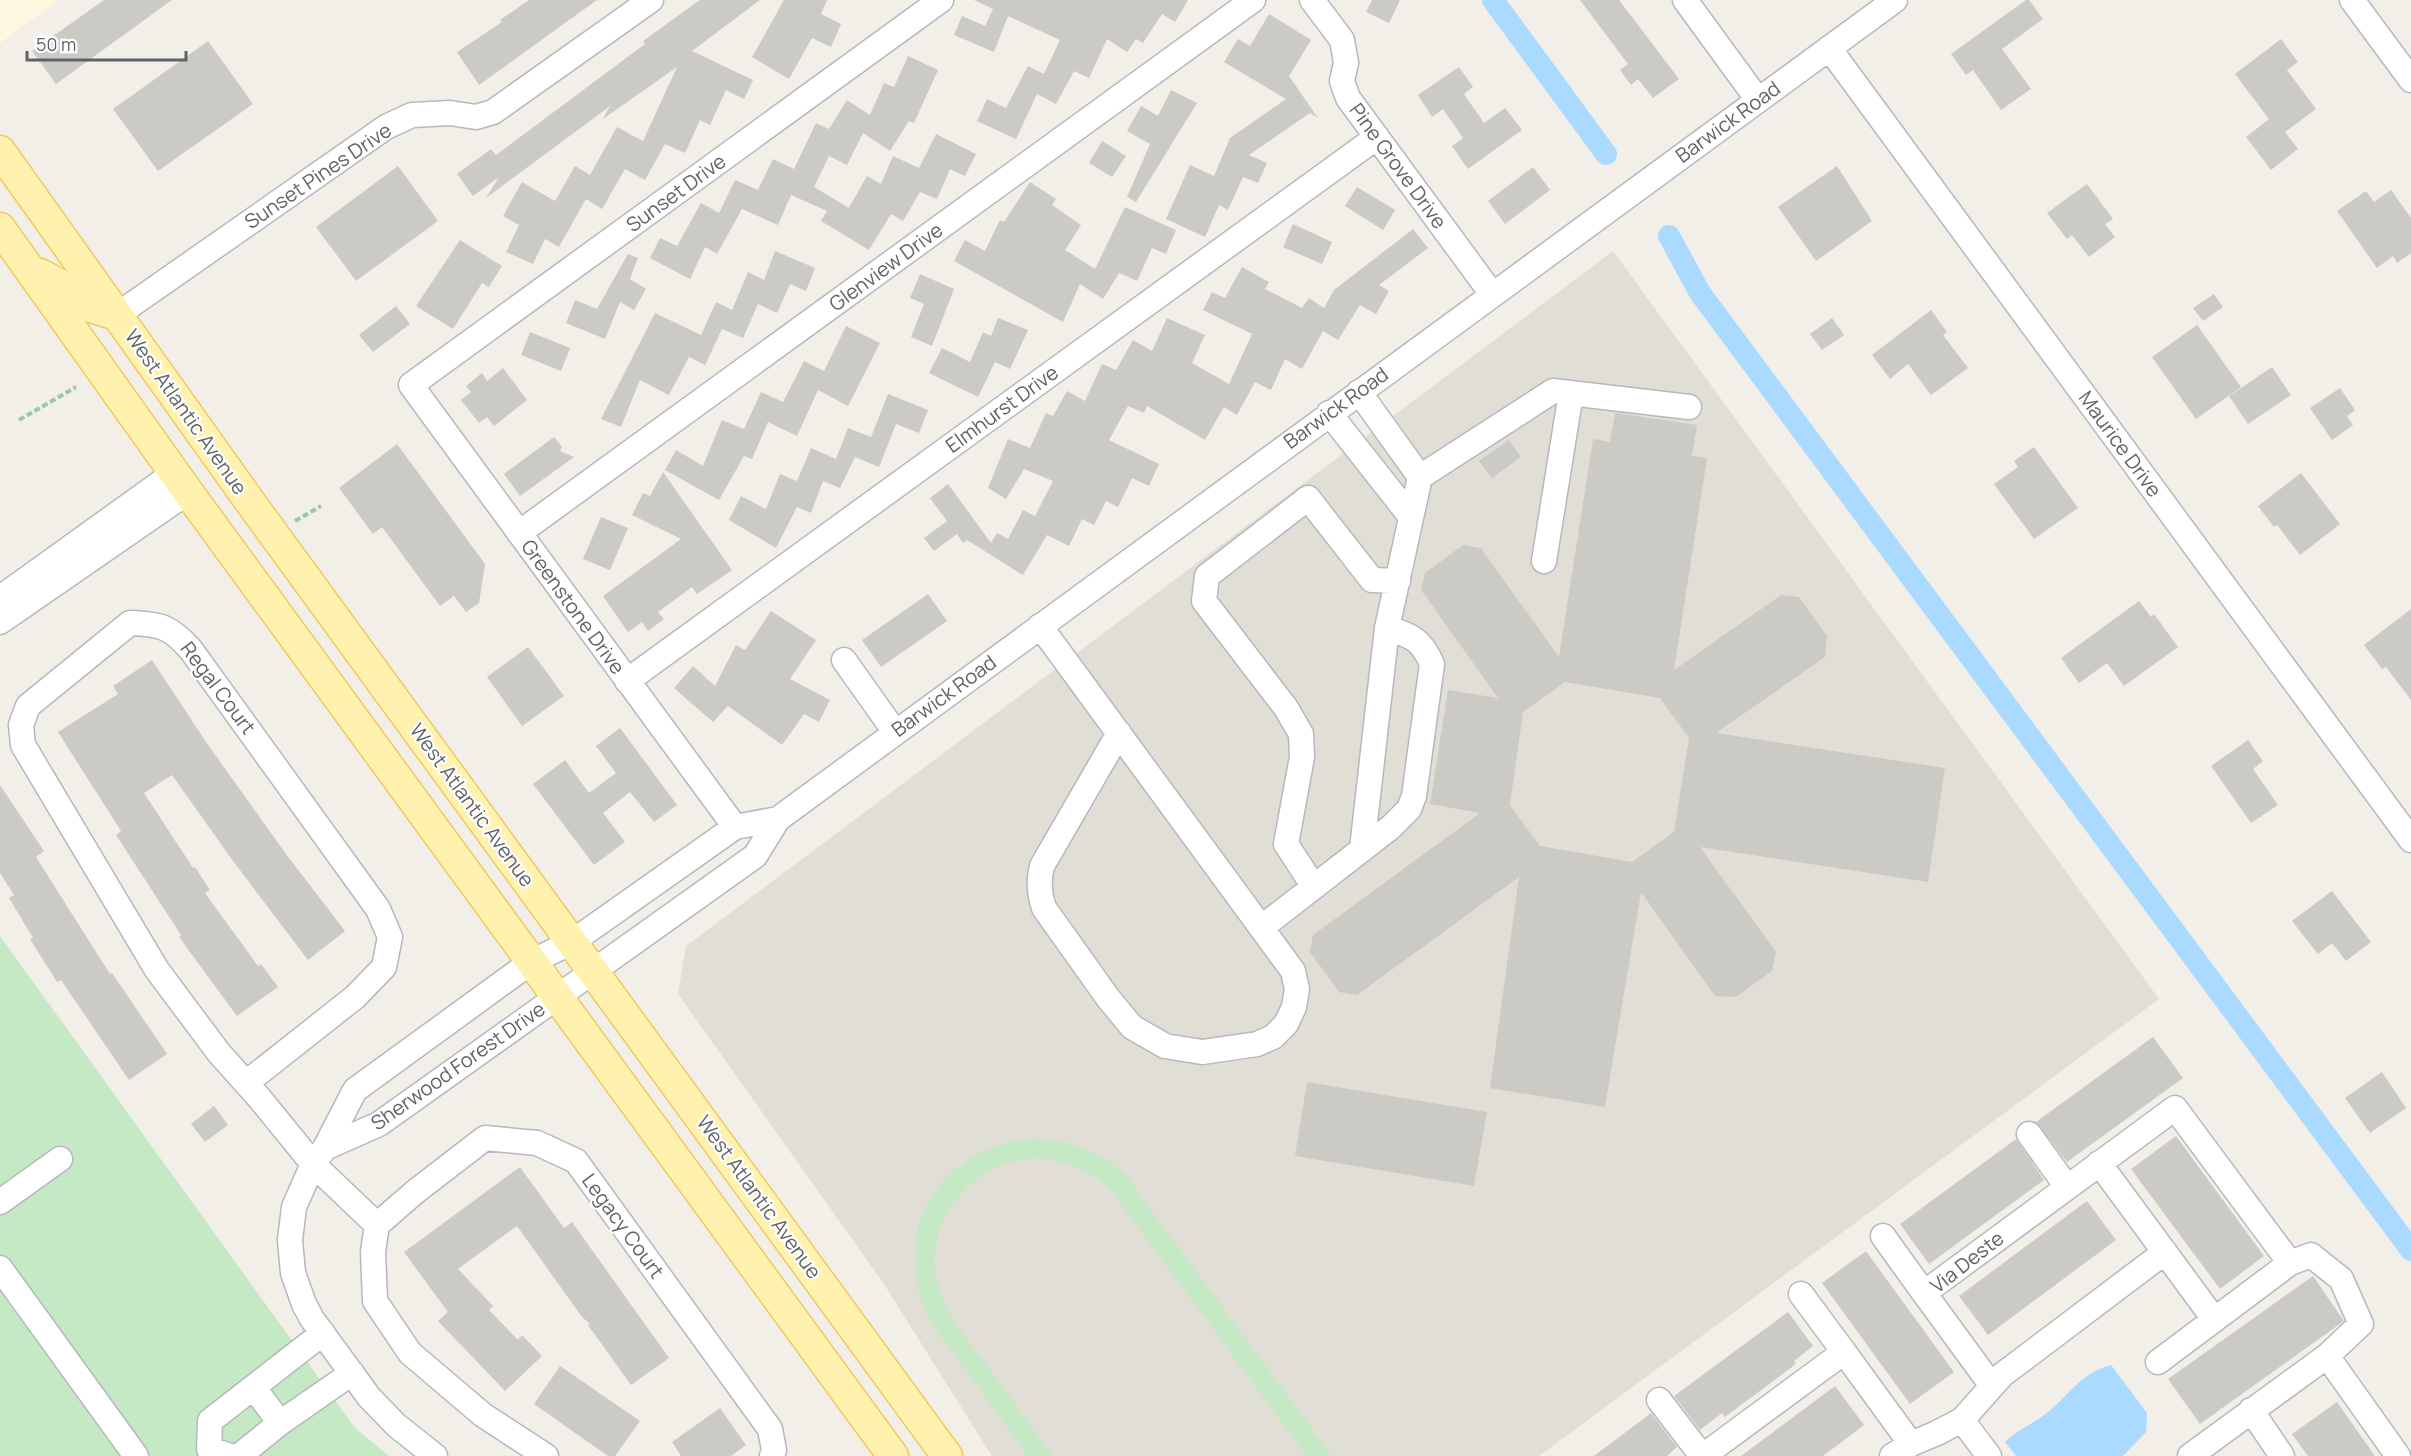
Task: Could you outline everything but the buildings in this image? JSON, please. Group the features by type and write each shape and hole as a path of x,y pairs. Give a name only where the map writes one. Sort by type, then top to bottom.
{"main road":[{"name":"West Atlantic Avenue","path":"0,151 151,363 947,1456"},
{"path":"0,228 181,483 893,1456"},
{"path":"27,267 61,285 84,305 117,315"},
{"path":"68,324 96,334 114,353 151,363"}],"street":[{"name":"Sunset Pines Drive","path":"117,315 386,127 412,115 450,113 476,117 493,112 651,0"},
{"name":"Sunset Drive","path":"411,386 941,0"},
{"name":"Glenview Drive","path":"519,533 1253,0"},
{"name":"Pine Grove Drive","path":"1312,0 1342,40 1346,63 1342,81 1348,98 1492,294"},
{"path":"1685,0 1758,100"},
{"name":"Barwick Road","path":"557,997 754,856 777,819 1895,0"},
{"path":"2352,0 2411,80"},
{"name":"Maurice Drive","path":"1829,48 2411,840"},
{"name":"Elmhurst Drive","path":"627,681 1377,137"},
{"name":"Greenstone Drive","path":"411,386 735,827"},
{"path":"1362,849 1387,628 1420,477 1553,391 1689,407"},
{"path":"1359,392 1420,477"},
{"path":"1544,561 1571,393"},
{"path":"1329,413 1412,517"},
{"path":"0,598 181,483"},
{"path":"0,622 181,483"},
{"path":"1314,887 1286,844 1302,757 1301,734 1286,708 1204,601 1207,576 1308,498 1372,580 1398,580"},
{"name":"Regal Court","path":"246,1083 355,997 384,967 390,937 378,909 191,650 176,633 157,624 129,623 28,706 21,725 23,745 157,970 219,1053 246,1083 319,1156"},
{"path":"1040,626 1293,971 1297,989 1294,1007 1286,1024 1273,1036 1257,1044 1202,1052 1165,1046 1132,1027 1108,998 1044,908 1039,880 1046,859 1119,734"},
{"path":"1261,928 1391,827 1409,808 1414,796 1432,664 1425,647 1411,636 1387,628"},
{"path":"844,660 896,732"},
{"name":"Barwick Road","path":"531,962 572,942 735,827 777,819"},
{"name":"Sherwood Forest Drive","path":"435,1456 396,1425 369,1397 312,1319 301,1297 291,1256 290,1231 294,1207 355,1090 531,962"},
{"name":"Sherwood Forest Drive","path":"319,1156 380,1124 557,997"},
{"name":"Via Deste","path":"1992,1386 1924,1293 2175,1108 2290,1263"},
{"path":"2029,1134 2067,1187"},
{"name":"Legacy Court","path":"377,1225 415,1192 485,1138 537,1143 576,1161 771,1429 774,1450 772,1456"},
{"path":"319,1156 377,1225 373,1252 375,1301 410,1353 483,1415 546,1456"},
{"path":"0,1202 60,1159"},
{"path":"2099,1163 2214,1319"},
{"path":"1883,1236 1924,1293"},
{"path":"1801,1294 1844,1352 1901,1450 1962,1420 2002,1375 2164,1252"},
{"path":"2158,1362 2290,1263 2311,1255 2341,1279 2361,1324 2327,1356 2190,1456"},
{"path":"0,1268 136,1456"},
{"path":"206,1454 210,1421 323,1334"},
{"path":"1659,1400 1703,1456 1844,1352"},
{"path":"2327,1356 2398,1456"},
{"path":"239,1456 280,1423 352,1373"},
{"path":"254,1389 280,1423"},
{"path":"2251,1410 2283,1456"},
{"path":"1962,1420 1989,1456"}],"path":[{"path":"19,420 76,387"},
{"path":"295,521 321,506"}],"shaded area":[{"path":"0,0 59,0 0,43"},
{"path":"1613,251 2159,999 1539,1456 992,1456 882,1281 678,994 686,946"}],"green space":[{"path":"0,936 355,1428 389,1456 0,1456"},
{"path":"1036,1138 1061,1141 1083,1148 1124,1173 1332,1456 1307,1456 1109,1188 1097,1178 1069,1164 1054,1160 1029,1159 1005,1164 984,1174 965,1190 950,1208 940,1230 935,1254 936,1279 950,1315 1053,1456 1028,1456 928,1318 918,1285 915,1253 920,1224 931,1197 949,1175 973,1157 1002,1144"}],"water":[{"path":"2111,1365 2147,1413 2146,1432 2123,1456 2016,1456 2005,1442 2049,1411 2089,1375"}],"waterway":[{"path":"1493,0 1606,154"},
{"path":"1669,236 1700,293 2411,1250"}]}
